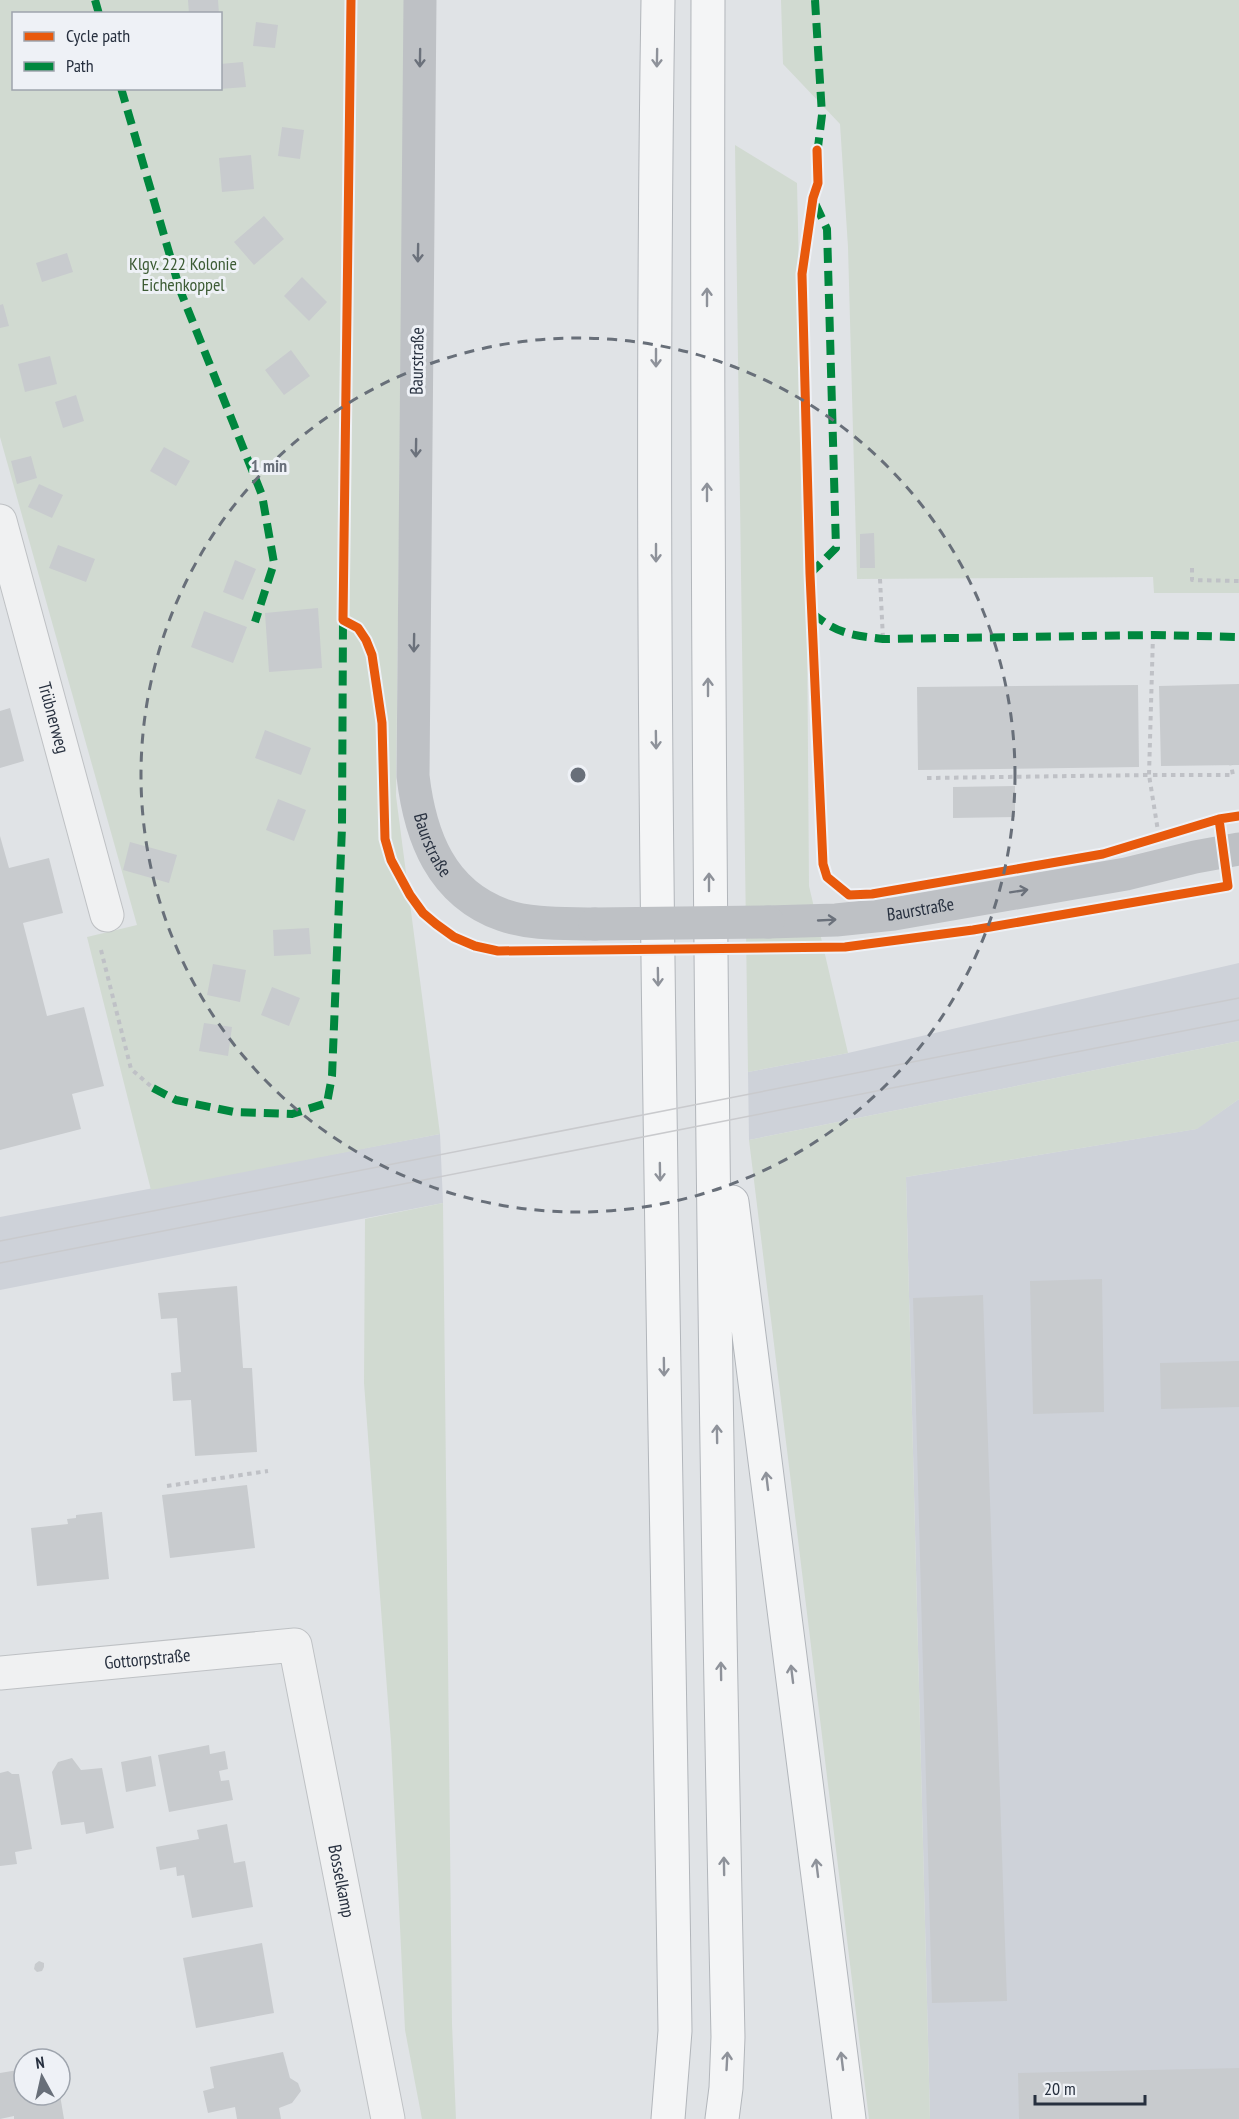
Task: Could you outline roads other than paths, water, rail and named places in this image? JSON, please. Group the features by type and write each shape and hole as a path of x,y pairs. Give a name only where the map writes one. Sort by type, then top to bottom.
{"highway":[{"path":"658,0 656,681 660,1162 675,2031 668,2119"},
{"path":"708,0 707,455 710,1024 728,2037 722,2119"},
{"path":"710,1024 849,2119"}],"main road":[{"name":"Baurstraße","path":"420,0 413,776 418,813 439,864 466,893 504,915 543,922 595,924 836,920 894,914 1126,874 1195,856 1239,849"}],"street":[{"name":"Trübnerweg","path":"0,521 107,915"},
{"name":"Gottorpstraße","path":"0,1673 295,1645"},
{"name":"Bosselkamp","path":"295,1645 388,2119"}],"tram line":[{"path":"0,1241 1239,998"},
{"path":"0,1263 1239,1020"}],"park label":[{"name":"Klgv. 222 Kolonie Eichenkoppel","path":"183,274"}]}
